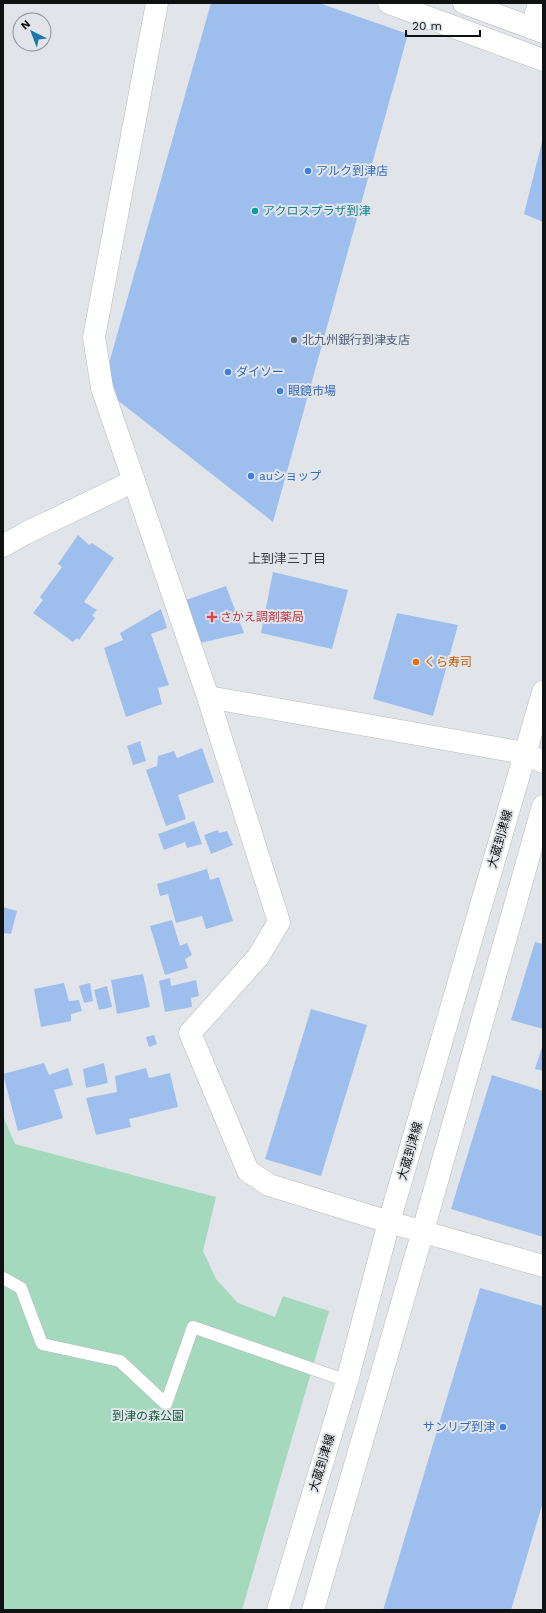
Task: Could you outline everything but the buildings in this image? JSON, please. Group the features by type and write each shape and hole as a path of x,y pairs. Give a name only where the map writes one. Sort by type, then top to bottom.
{"main road":[{"path":"157,3 94,337 102,388 208,697 279,922 258,957 190,1033 248,1170 269,1185 389,1222 543,1266"},
{"path":"389,3 543,60"},
{"path":"464,3 538,30 539,3"},
{"path":"3,546 26,533 134,481"},
{"name":"大蔵到津線","path":"278,1610 347,1381 389,1222 534,758 543,692"},
{"path":"208,697 534,758"},
{"path":"313,1610 423,1232 543,806"}],"lane":[{"path":"3,1278 21,1288 42,1344 120,1361 166,1404 193,1327 347,1381"}],"green space":[{"name":"到津の森公園","path":"3,1116 15,1144 216,1197 203,1251 216,1279 238,1303 275,1317 283,1296 329,1311 242,1610 3,1610"}],"place":[{"name":"アルク到津店","path":"308,171"},
{"name":"アクロスプラザ到津","path":"255,211"},
{"name":"北九州銀行到津支店","path":"294,340"},
{"name":"ダイソー","path":"228,372"},
{"name":"眼鏡市場","path":"280,391"},
{"name":"auショップ","path":"251,476"},
{"name":"さかえ調剤薬局","path":"212,617"},
{"name":"くら寿司","path":"416,662"},
{"name":"サンリプ到津","path":"503,1427"}],"district":[{"name":"上到津三丁目","path":"287,558"}]}
